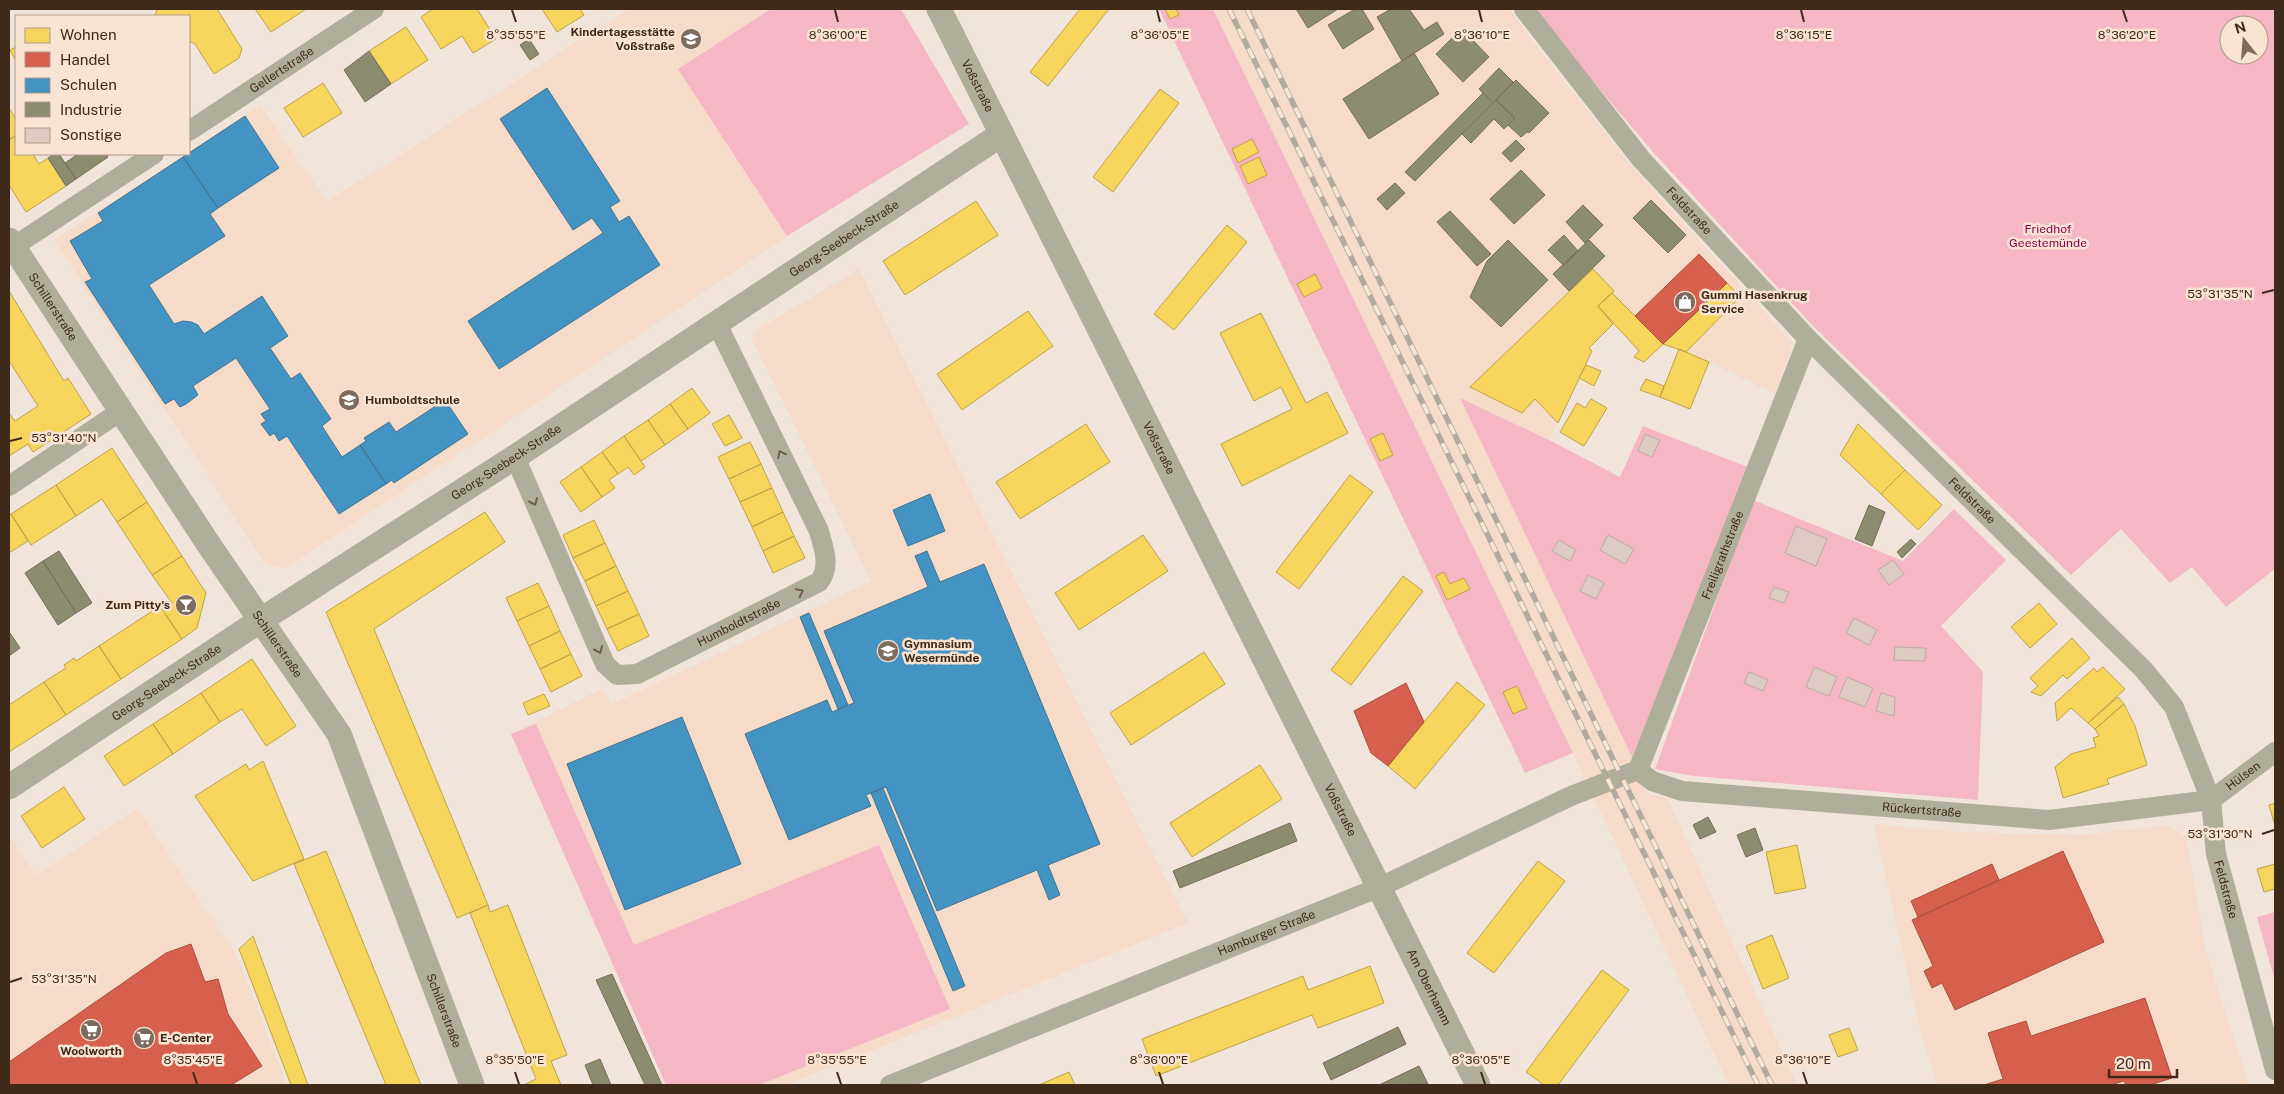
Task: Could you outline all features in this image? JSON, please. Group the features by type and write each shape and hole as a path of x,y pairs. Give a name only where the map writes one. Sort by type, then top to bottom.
{"street":[{"name":"Gellertstraße","path":"190,130 374,9"},
{"name":"Voßstraße","path":"939,9 1380,887"},
{"name":"Feldstraße","path":"1524,9 1640,159 1808,339 2144,670 2174,707 2211,800 2216,854 2270,1036 2275,1070"},
{"name":"Georg-Seebeck-Straße","path":"9,787 261,620 515,457 1002,134"},
{"path":"11,244 152,155"},
{"name":"Schillerstraße","path":"11,244 339,734 472,1085"},
{"name":"Humboldtstraße","path":"515,457 605,664 617,675 637,674 819,582 826,573 827,560 819,531 716,322"},
{"name":"Freiligrathstraße","path":"1641,761 1808,339"},
{"path":"9,486 121,411"},
{"name":"Hülsen","path":"2211,800 2275,752"},
{"name":"Hamburger Straße","path":"890,1085 1380,887 1641,761"},
{"name":"Rückertstraße","path":"1641,761 1652,781 1682,791 2049,820 2211,800"},
{"name":"Am Oberhamm","path":"1380,887 1478,1085"}],"shaded area":[{"name":"Humboldtschule","path":"628,9 771,9 679,69 787,236 287,568 275,567 263,560 54,240 184,155 190,155 190,151 261,105 327,202"},
{"path":"1213,9 1510,9 1527,34 1632,167 1793,343 1775,394 1709,362 1664,344 1644,362 1634,357 1639,351 1613,324 1589,348 1592,351 1549,440 1461,399 1632,757 1637,773 1647,793 1668,799 1797,1085 1729,1085 1573,753"},
{"name":"Gymnasium Wesermünde","path":"859,269 1188,923 786,1085 666,1085 511,734 601,689 611,705 871,581 752,339 753,332"},
{"path":"138,808 236,954 287,1085 9,1085 9,834 36,875"},
{"path":"1874,824 1954,832 2083,835 2168,825 2186,837 2205,948 2249,1085 1938,1085 1922,1038"}],"green space":[{"path":"771,9 901,9 969,124 787,236 678,69"},
{"path":"1159,9 1213,9 1573,753 1525,773"},
{"name":"Friedhof Geestemünde","path":"1535,9 2275,9 2275,569 2226,607 2192,567 2170,583 2121,529 2071,575 1812,325 1653,152 1547,27"},
{"path":"1460,398 1549,440 1620,477 1643,426 1750,468 1632,757"},
{"path":"1753,500 1903,561 1954,509 2006,560 1941,626 1983,672 1978,800 1694,776 1655,769"},
{"path":"536,724 634,945 879,845 950,1009 759,1085 666,1085 511,734"},
{"path":"2275,912 2275,981 2257,917"}],"building: Wohnen":[{"path":"157,9 217,9 242,49 239,58 214,74 195,44 190,42 190,15 155,15"},
{"path":"255,9 306,9 271,32"},
{"path":"433,9 477,9 496,39 473,53 462,36 441,49 421,17"},
{"path":"542,9 580,9 584,15 557,32"},
{"path":"1080,9 1109,9 1048,86 1030,72"},
{"path":"1165,9 1176,9 1179,15 1170,19"},
{"path":"406,27 428,60 391,84 369,51"},
{"path":"15,48 15,59 10,50"},
{"path":"323,83 342,113 303,137 284,108"},
{"path":"1160,89 1179,103 1113,192 1093,177"},
{"path":"9,108 15,117 15,136 9,140"},
{"path":"15,136 15,155 34,155 39,164 48,158 66,186 26,212 9,185 9,140"},
{"path":"1252,139 1259,152 1238,163 1232,149"},
{"path":"1259,157 1267,175 1248,184 1240,166"},
{"path":"976,201 998,235 905,295 883,261"},
{"path":"1227,225 1247,242 1174,330 1154,314"},
{"path":"1593,269 1614,291 1598,306 1613,324 1589,348 1592,351 1558,423 1535,399 1522,413 1470,387"},
{"path":"1315,274 1322,288 1304,297 1297,284"},
{"path":"1727,283 1740,297 1686,352 1663,344"},
{"path":"9,291 64,381 68,378 91,414 33,452 28,444 9,456 9,413 15,421 38,406 9,361"},
{"path":"1612,293 1663,344 1644,362 1634,357 1639,351 1598,306"},
{"path":"1028,311 1053,346 962,410 937,374"},
{"path":"1261,313 1306,403 1327,392 1348,433 1242,486 1221,444 1292,409 1281,387 1254,401 1220,333"},
{"path":"1679,349 1709,362 1690,409 1660,397"},
{"path":"1586,365 1601,371 1594,386 1579,378"},
{"path":"1646,379 1664,386 1660,397 1640,390"},
{"path":"692,388 710,413 688,429 670,404"},
{"path":"1591,399 1607,408 1584,446 1560,432 1577,403 1585,408"},
{"path":"670,404 688,429 665,445 648,420"},
{"path":"729,415 742,438 725,446 712,424"},
{"path":"648,420 665,445 641,461 624,436"},
{"path":"1086,424 1110,462 1020,519 996,482"},
{"path":"1858,424 1905,470 1881,494 1840,455"},
{"path":"1383,433 1393,455 1380,461 1370,439"},
{"path":"624,436 645,467 634,475 628,467 618,474 602,452"},
{"path":"750,442 761,464 729,479 718,457"},
{"path":"112,448 147,502 117,522 102,499 76,516 56,485"},
{"path":"602,452 618,474 609,480 615,488 602,497 581,467"},
{"path":"761,464 772,488 740,502 729,479"},
{"path":"581,467 602,497 581,512 560,482"},
{"path":"1905,470 1942,505 1918,530 1881,494"},
{"path":"1350,475 1373,492 1299,589 1276,572"},
{"path":"56,485 76,516 31,545 11,514"},
{"path":"772,488 783,512 752,527 740,502"},
{"path":"147,502 182,556 152,575 117,522"},
{"path":"485,512 505,542 374,629 488,905 457,918 326,612"},
{"path":"783,512 794,536 763,551 752,527"},
{"path":"11,514 28,541 9,553 9,515"},
{"path":"594,520 605,543 573,558 563,535"},
{"path":"1143,535 1168,571 1079,630 1055,593"},
{"path":"794,536 805,558 773,573 763,551"},
{"path":"605,543 616,566 585,581 573,558"},
{"path":"182,556 206,593 197,628 182,639 162,609 172,603 152,575"},
{"path":"616,566 628,591 596,606 585,581"},
{"path":"1444,572 1450,584 1464,578 1470,589 1447,600 1436,576"},
{"path":"1403,576 1423,591 1351,685 1331,670"},
{"path":"538,583 549,606 517,621 506,598"},
{"path":"628,591 639,614 607,629 596,606"},
{"path":"2039,603 2057,624 2030,648 2011,627"},
{"path":"160,606 182,639 121,679 99,646"},
{"path":"549,606 560,631 529,646 517,621"},
{"path":"639,614 649,636 618,651 607,629"},
{"path":"560,631 571,654 540,669 529,646"},
{"path":"2072,638 2090,658 2067,679 2063,675 2041,696 2031,692 2038,686 2030,678"},
{"path":"99,646 121,679 66,715 44,682 66,668 64,665 74,658 76,661"},
{"path":"1204,652 1225,684 1131,745 1110,713"},
{"path":"571,654 582,676 551,692 540,669"},
{"path":"252,659 296,726 266,746 242,709 220,722 201,693"},
{"path":"2103,667 2125,689 2088,723 2071,708 2057,721 2055,703 2094,668 2097,672"},
{"path":"44,682 66,715 9,752 9,705"},
{"path":"1457,682 1485,705 1415,789 1388,766"},
{"path":"1517,686 1527,708 1513,714 1503,692"},
{"path":"201,693 220,722 173,754 153,724"},
{"path":"544,694 550,706 528,715 523,703"},
{"path":"2118,697 2124,704 2095,729 2088,723"},
{"path":"2124,704 2135,726 2147,765 2107,779 2109,784 2063,798 2055,767 2071,754 2096,747 2093,738 2099,736 2095,729"},
{"path":"153,724 173,754 124,786 104,756"},
{"path":"263,761 304,859 253,881 195,796 246,764 249,770"},
{"path":"1260,765 1282,799 1192,857 1170,823"},
{"path":"64,787 85,819 42,848 21,816"},
{"path":"2275,803 2275,826 2269,805"},
{"path":"1797,845 1806,888 1775,894 1766,852"},
{"path":"326,851 421,1085 386,1085 294,864"},
{"path":"1538,861 1565,881 1494,973 1467,953"},
{"path":"2275,864 2275,889 2264,892 2257,869"},
{"path":"488,905 490,912 508,905 567,1055 551,1061 561,1085 524,1085 536,1079 470,913"},
{"path":"1772,935 1789,978 1763,989 1746,946"},
{"path":"253,936 308,1085 291,1085 239,949"},
{"path":"1370,966 1384,1003 1318,1028 1312,1015 1156,1076 1142,1039 1303,976 1308,990"},
{"path":"1602,970 1629,990 1558,1085 1544,1085 1526,1072"},
{"path":"1849,1028 1858,1050 1838,1057 1829,1035"},
{"path":"1069,1072 1075,1085 1039,1085"}],"building: Handel":[{"path":"1699,254 1727,283 1663,344 1635,316"},
{"path":"1406,683 1424,722 1388,766 1371,753 1354,711"},
{"path":"2063,851 2104,942 1955,1010 1942,983 1932,988 1924,971 1933,966 1912,920"},
{"path":"1992,864 1999,880 1918,917 1911,901"},
{"name":"E-Center","path":"191,944 205,982 218,979 228,1014 262,1066 231,1085 9,1085 9,1062 166,953"},
{"path":"2145,998 2172,1078 2150,1085 2126,1085 2124,1081 2110,1085 1984,1085 2003,1079 1988,1033 2026,1021 2031,1036"}],"building: Schulen":[{"path":"547,88 620,201 610,207 619,222 629,216 660,265 499,369 468,321 603,233 592,218 573,230 500,119"},
{"path":"245,116 279,168 218,208 183,157 190,155 190,152"},
{"path":"183,157 218,208 210,214 225,236 149,285 174,324 183,321 191,322 198,325 204,334 262,296 288,336 270,348 291,379 300,373 331,419 322,426 342,457 360,445 386,484 339,514 287,436 279,441 274,433 270,436 261,424 266,421 261,414 270,409 236,358 193,386 198,395 186,404 180,407 174,399 165,404 85,282 92,279 70,241 103,221 98,213"},
{"path":"445,400 468,434 394,483 392,480 386,484 360,445 366,441 364,438 389,422 396,432"},
{"path":"930,494 945,531 908,546 893,510"},
{"path":"927,551 940,582 984,564 1100,844 1048,865 1060,895 1049,900 1037,870 937,911 886,787 866,795 871,806 789,840 745,734 827,700 832,712 854,703 824,631 928,587 915,556"},
{"path":"809,613 848,705 838,709 800,617"},
{"path":"682,717 741,864 625,910 567,764"},
{"path":"883,788 965,986 953,991 871,793"}],"building: Industrie":[{"path":"1296,9 1338,9 1308,28"},
{"path":"1355,9 1362,9 1374,29 1343,49 1328,25"},
{"path":"1391,9 1409,9 1424,30 1437,22 1444,34 1402,61 1377,17"},
{"path":"1467,34 1489,57 1463,82 1436,54 1452,38 1458,43"},
{"path":"529,39 539,54 530,60 520,45"},
{"path":"369,51 391,84 365,102 344,70"},
{"path":"1414,53 1439,94 1369,139 1343,99"},
{"path":"1499,68 1513,82 1493,103 1479,89"},
{"path":"1516,80 1549,113 1529,133 1527,132 1521,137 1508,125 1515,118 1496,100"},
{"path":"1483,93 1493,103 1415,181 1405,172"},
{"path":"1496,100 1515,118 1504,129 1494,119 1471,143 1462,134"},
{"path":"1516,140 1525,149 1511,162 1502,153"},
{"path":"52,155 60,155 76,179 66,186 48,158"},
{"path":"77,155 107,155 108,157 76,179 65,163"},
{"path":"1521,170 1545,195 1514,224 1490,199"},
{"path":"1395,183 1405,193 1387,210 1377,199"},
{"path":"1651,200 1686,235 1668,253 1633,218"},
{"path":"1583,205 1603,225 1585,243 1566,222"},
{"path":"1450,211 1491,254 1477,266 1437,222"},
{"path":"1564,235 1578,251 1564,266 1548,250"},
{"path":"1508,240 1548,280 1501,327 1470,297 1487,261"},
{"path":"1589,240 1605,256 1569,291 1553,274"},
{"path":"1869,505 1885,512 1872,546 1855,539"},
{"path":"1911,539 1916,544 1902,558 1897,552"},
{"path":"59,551 92,603 76,613 43,561"},
{"path":"43,561 76,613 58,625 25,573"},
{"path":"9,634 20,648 9,656"},
{"path":"1708,817 1716,832 1700,839 1693,825"},
{"path":"1290,823 1297,841 1180,888 1173,871"},
{"path":"1755,828 1763,850 1746,857 1737,835"},
{"path":"612,974 662,1085 645,1085 596,980"},
{"path":"1398,1027 1406,1044 1331,1080 1323,1063"},
{"path":"600,1059 611,1085 593,1085 585,1065"},
{"path":"1419,1066 1428,1084 1379,1085"}],"building: Sonstige":[{"path":"1645,434 1660,440 1652,457 1638,451"},
{"path":"1796,526 1827,539 1816,566 1785,553"},
{"path":"1608,535 1634,549 1625,564 1600,550"},
{"path":"1559,540 1576,550 1570,561 1552,551"},
{"path":"1893,560 1904,574 1889,585 1878,570"},
{"path":"1588,575 1604,583 1596,599 1580,591"},
{"path":"1774,587 1789,592 1784,603 1769,598"},
{"path":"1854,618 1877,630 1869,645 1846,633"},
{"path":"1895,647 1926,648 1925,661 1894,660"},
{"path":"1814,667 1837,677 1829,696 1806,687"},
{"path":"1749,672 1768,680 1763,691 1744,683"},
{"path":"1847,677 1873,688 1865,707 1839,697"},
{"path":"1881,693 1895,697 1894,716 1876,711"}],"railway":[{"path":"1229,9 1758,1085"},
{"path":"1247,9 1772,1085"}],"place":[{"name":"Kindertagesstätte Voßstraße","path":"691,39"},
{"name":"Gummi Hasenkrug Service","path":"1685,302"},
{"name":"Humboldtschule","path":"349,400"},
{"name":"Zum Pitty's","path":"186,605"},
{"name":"Gymnasium Wesermünde","path":"888,651"},
{"name":"Woolworth","path":"91,1030"},
{"name":"E-Center","path":"144,1038"}]}
